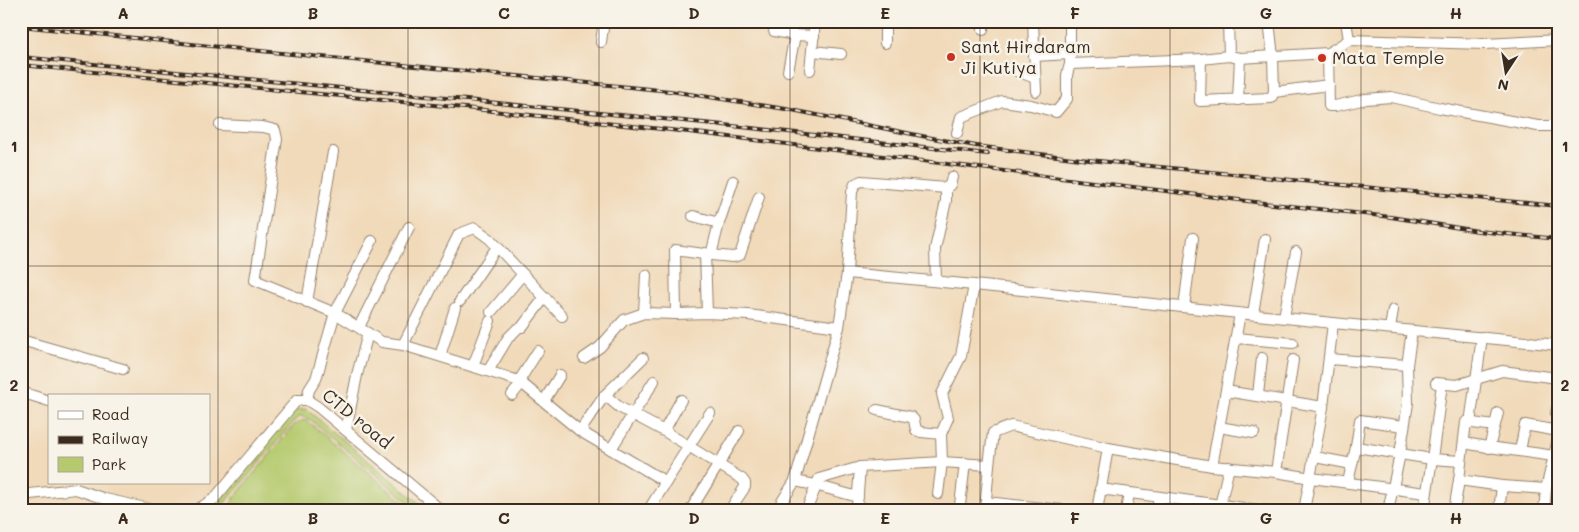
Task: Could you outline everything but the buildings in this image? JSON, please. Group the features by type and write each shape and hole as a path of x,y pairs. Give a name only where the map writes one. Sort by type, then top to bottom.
{"street":[{"path":"601,42 604,21"},
{"path":"810,70 815,21"},
{"path":"885,21 885,43"},
{"path":"1033,21 1036,91"},
{"path":"957,133 961,117 1002,100 1056,112 1066,99 1070,59 1070,21"},
{"path":"1228,21 1229,56"},
{"path":"1201,59 1200,101 1271,98 1274,92 1270,21"},
{"path":"1346,21 1349,40"},
{"path":"774,31 814,36"},
{"path":"788,71 796,35"},
{"path":"1034,56 1070,59 1273,57 1328,54 1349,40 1485,44 1558,40"},
{"path":"812,51 841,54"},
{"path":"1328,54 1329,106 1366,99 1391,97 1538,126 1558,126"},
{"path":"1238,100 1240,58"},
{"path":"1009,68 1035,78"},
{"path":"1274,92 1328,85"},
{"path":"220,125 263,127 275,130 277,139 255,280 335,313 382,342 403,345 520,382 580,431 666,482"},
{"path":"308,302 333,152"},
{"path":"936,281 935,249 946,201 946,188 950,185 952,177"},
{"path":"707,313 708,254 733,181"},
{"path":"776,511 795,481 839,327 847,273 852,192 856,184 861,181 946,188"},
{"path":"676,314 675,250 733,257 740,255 759,197"},
{"path":"693,216 719,222"},
{"path":"346,430 357,375 363,330 410,227"},
{"path":"403,345 459,234 475,228 497,247 562,316"},
{"path":"1184,308 1193,238"},
{"path":"1253,314 1265,239"},
{"path":"307,400 309,390 316,379 335,313 372,241"},
{"path":"440,356 458,304 497,247"},
{"path":"1284,317 1296,252"},
{"path":"847,273 1558,345"},
{"path":"473,366 490,316 523,274"},
{"path":"644,313 646,276"},
{"path":"938,494 942,462 941,434 948,418 942,394 961,356 974,285"},
{"path":"488,371 508,338 520,328 545,297"},
{"path":"1390,328 1393,310"},
{"path":"584,358 600,346 624,320 644,313 707,313 839,327"},
{"path":"1212,466 1240,314"},
{"path":"1304,511 1323,407 1333,323"},
{"path":"1388,511 1408,403 1407,365 1412,331"},
{"path":"1470,423 1482,337"},
{"path":"1236,338 1293,343"},
{"path":"21,340 123,369"},
{"path":"512,395 538,351"},
{"path":"580,431 605,395 643,358"},
{"path":"1258,395 1262,358"},
{"path":"1329,359 1407,365"},
{"path":"1276,472 1293,360"},
{"path":"1424,511 1432,459 1439,384 1457,385 1502,371 1558,378"},
{"path":"544,401 560,375"},
{"path":"611,449 654,381"},
{"path":"1226,390 1323,407"},
{"path":"21,392 48,401"},
{"path":"605,395 619,407 664,431 742,479 745,483 744,486 729,511"},
{"name":"CTD road","path":"195,511 214,499 297,400 307,400 318,407 442,511"},
{"path":"664,431 681,400"},
{"path":"877,410 911,417 914,420 916,430 941,434"},
{"path":"648,511 710,413"},
{"path":"1489,448 1498,413"},
{"path":"1348,482 1360,420 1404,426"},
{"path":"1454,511 1466,422 1494,426"},
{"path":"1520,451 1525,425 1558,431"},
{"path":"1073,511 986,506 993,433 1011,426 1108,448 1212,466 1276,472 1426,493"},
{"path":"1219,428 1254,433"},
{"path":"690,511 739,431"},
{"path":"1544,511 1546,489 1556,457 1558,438"},
{"path":"1464,443 1556,457"},
{"path":"1356,447 1432,459 1461,461"},
{"path":"1097,511 1108,448"},
{"path":"1315,457 1352,464"},
{"path":"806,511 815,485 821,478 860,467 942,462 989,465"},
{"path":"960,505 965,463"},
{"path":"855,511 860,467"},
{"path":"1219,508 1228,467"},
{"path":"1458,480 1546,489"},
{"path":"795,481 858,497"},
{"path":"1498,511 1502,486"},
{"path":"21,495 76,489 105,499 159,511"},
{"path":"1100,489 1160,497 1190,506 1267,511"},
{"path":"1126,511 1129,493"},
{"path":"1157,511 1160,497"}],"green space":[{"path":"306,409 429,511 419,511 311,420 301,416 295,420 226,502 222,503 221,498 277,430 280,432 282,424 293,410"},
{"path":"303,420 310,423 414,511 236,511 231,504 233,499 294,425"}],"railway":[{"path":"21,26 670,91 792,110 976,146 1089,160 1558,206"},
{"path":"21,57 714,124 988,154"},
{"path":"21,65 465,108 689,132 1391,217 1478,231 1558,239"}],"place":[{"name":"Sant Hirdaram Ji Kutiya","path":"951,57"},
{"name":"Mata Temple","path":"1322,58"}]}
